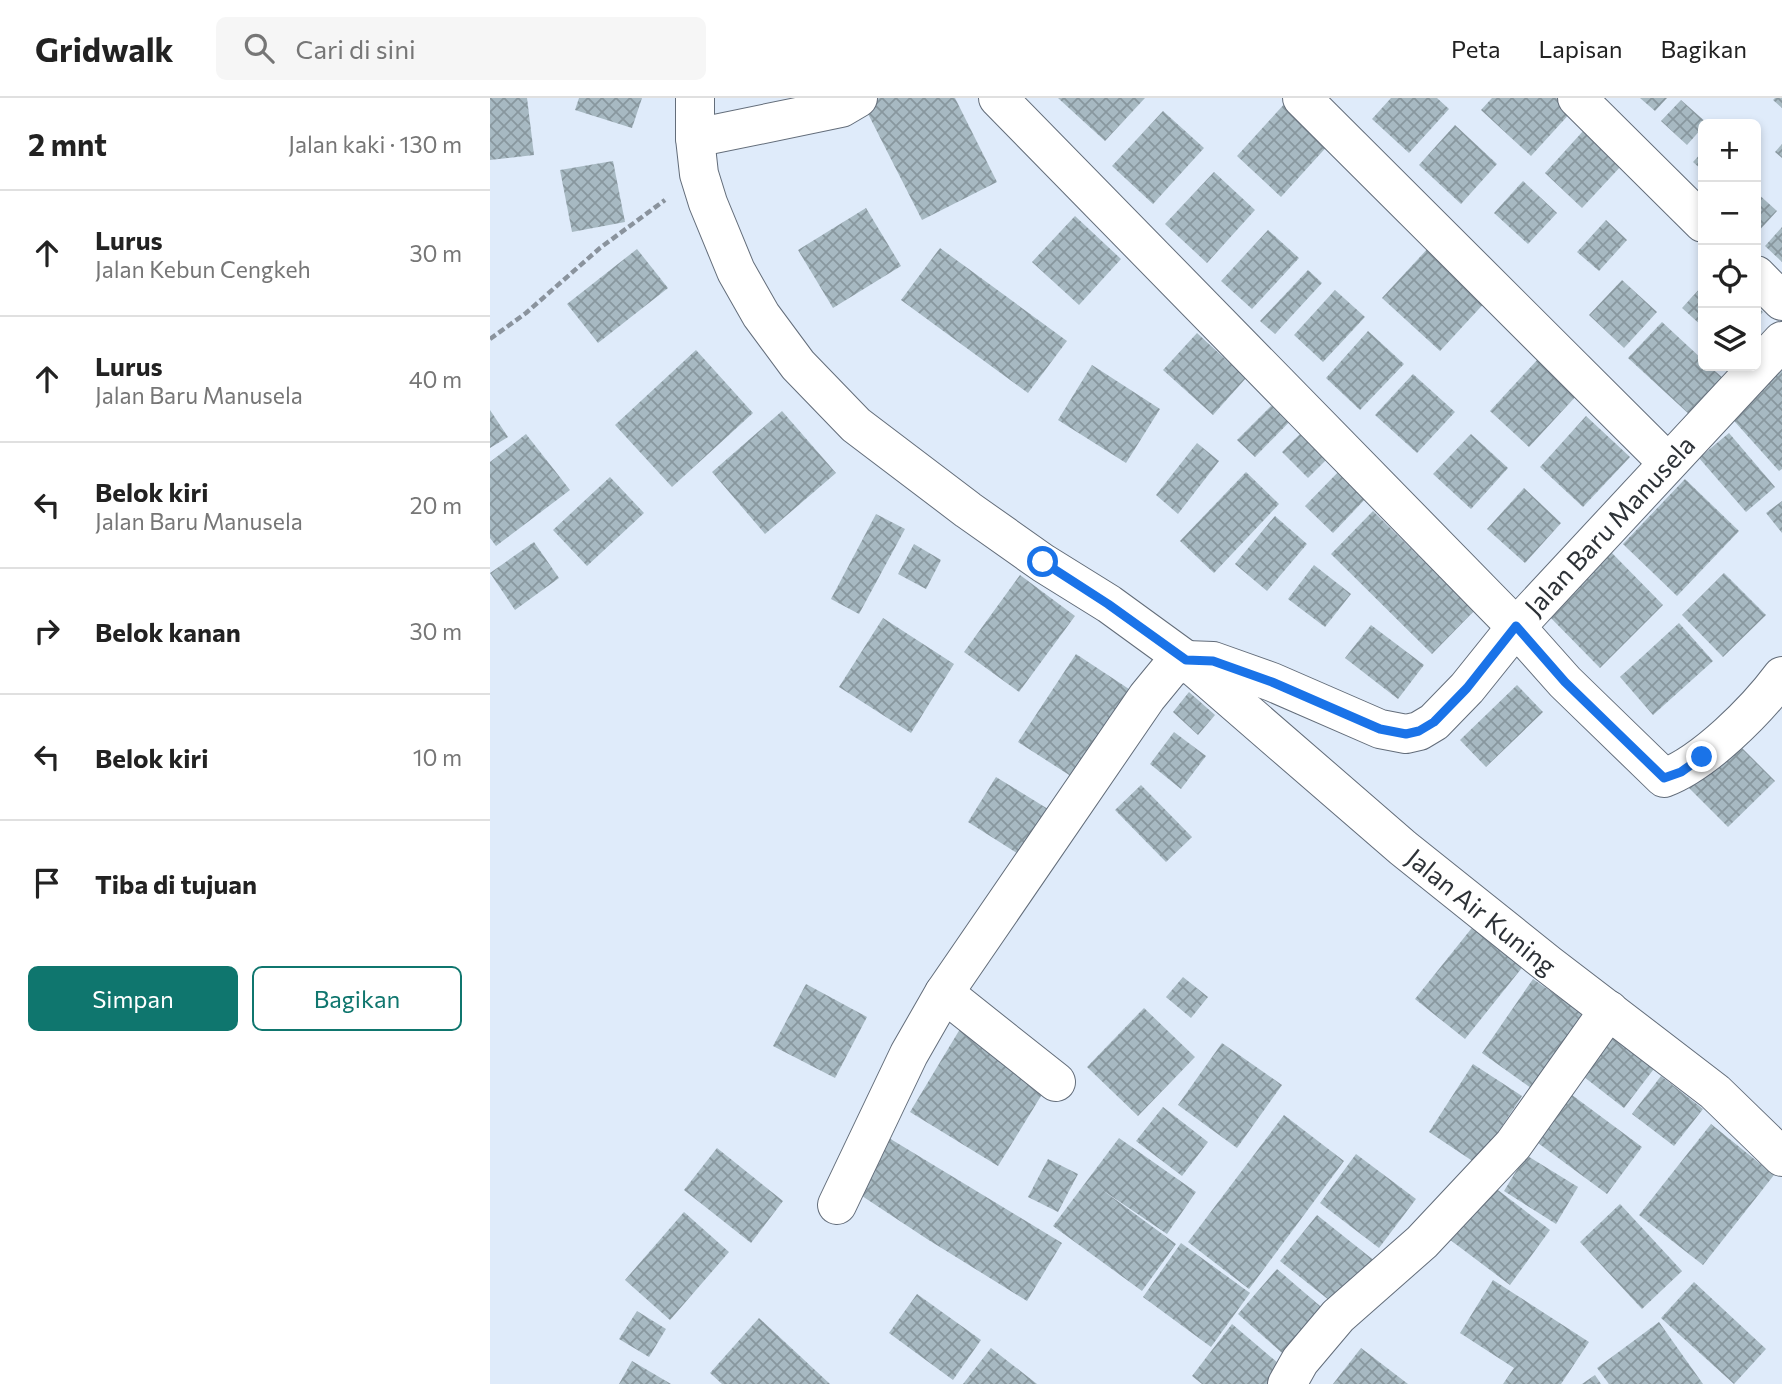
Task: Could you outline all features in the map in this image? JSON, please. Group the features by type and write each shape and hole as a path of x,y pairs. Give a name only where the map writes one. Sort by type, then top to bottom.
{"street":[{"name":"Jalan Air Kuning","path":"695,98 697,156 708,203 736,271 761,316 799,365 856,425 968,510 1108,604 1178,665 1403,848 1715,1092 1782,1157"},
{"path":"697,156 841,108 858,98"},
{"path":"998,98 1516,626 1565,682 1664,778 1681,772 1702,757 1768,696 1782,676"},
{"path":"1302,98 1667,461"},
{"path":"1577,98 1698,218"},
{"path":"1761,280 1782,301"},
{"name":"Jalan Baru Manusela","path":"1178,665 1213,661 1272,682 1380,729 1406,734 1419,731 1434,722 1467,688 1516,626 1667,461 1782,341"},
{"path":"837,1205 909,1054 944,993 1147,697 1178,665"},
{"path":"944,993 1056,1082"},
{"path":"1287,1384 1300,1361 1338,1316 1422,1242 1513,1145 1609,1010"}],"path":[{"path":"490,339 527,313 697,156"}],"building":[{"path":"490,98 527,98 534,155 490,160"},
{"path":"579,98 642,98 632,128 575,110"},
{"path":"879,98 955,98 997,182 922,220 864,106"},
{"path":"1058,98 1145,98 1105,141"},
{"path":"1391,98 1437,98 1449,109 1409,153 1372,119"},
{"path":"1492,98 1560,98 1573,110 1531,156 1481,110"},
{"path":"1640,98 1667,98 1655,111"},
{"path":"1782,98 1782,108 1773,100"},
{"path":"1681,100 1702,119 1698,119 1698,133 1687,145 1661,121"},
{"path":"1287,101 1331,142 1281,197 1237,156"},
{"path":"1163,111 1204,148 1153,204 1112,166"},
{"path":"1455,125 1497,164 1461,204 1419,165"},
{"path":"1584,130 1622,165 1582,208 1545,173"},
{"path":"1782,144 1782,158 1775,152"},
{"path":"613,161 625,222 572,232 560,170"},
{"path":"1214,172 1255,210 1207,263 1165,224"},
{"path":"1523,181 1557,213 1528,244 1494,213"},
{"path":"1761,197 1777,211 1761,229"},
{"path":"866,208 901,266 833,308 798,250"},
{"path":"1075,216 1121,259 1079,305 1032,262"},
{"path":"1606,220 1627,240 1599,271 1577,252"},
{"path":"1782,227 1782,262 1765,246"},
{"path":"1268,230 1299,258 1252,309 1221,281"},
{"path":"1431,245 1489,298 1440,351 1382,298"},
{"path":"940,248 1067,341 1028,393 901,300"},
{"path":"637,249 668,288 598,343 567,304"},
{"path":"1308,270 1322,283 1275,334 1260,321"},
{"path":"1622,280 1657,312 1624,348 1589,315"},
{"path":"1335,290 1365,317 1323,362 1294,335"},
{"path":"1698,290 1698,322 1682,308"},
{"path":"1662,322 1698,355 1698,371 1715,371 1723,378 1690,415 1628,358"},
{"path":"1368,331 1404,364 1360,410 1326,378"},
{"path":"1197,333 1246,378 1213,415 1163,370"},
{"path":"696,350 753,413 672,487 615,425"},
{"path":"1538,359 1577,395 1529,447 1490,411"},
{"path":"1782,363 1782,469 1779,471 1727,413"},
{"path":"1092,365 1160,409 1126,463 1058,420"},
{"path":"1413,374 1455,412 1417,453 1375,415"},
{"path":"1281,396 1298,413 1255,457 1237,440"},
{"path":"490,410 508,437 490,448"},
{"path":"782,411 836,473 765,534 712,472"},
{"path":"1586,416 1630,457 1583,507 1540,467"},
{"path":"1308,426 1334,452 1308,478 1282,452"},
{"path":"1729,433 1775,487 1746,512 1699,458"},
{"path":"526,434 570,490 496,546 490,538 490,462"},
{"path":"1471,434 1508,468 1471,509 1433,474"},
{"path":"1197,443 1219,461 1178,514 1156,495"},
{"path":"1342,468 1369,495 1333,533 1305,506"},
{"path":"1246,472 1279,504 1214,573 1180,541"},
{"path":"610,477 644,513 587,566 553,530"},
{"path":"1685,479 1739,531 1677,596 1623,544"},
{"path":"1524,488 1561,523 1525,563 1487,529"},
{"path":"1782,501 1782,533 1766,513"},
{"path":"1373,511 1474,611 1432,654 1331,554"},
{"path":"876,514 905,529 859,614 831,599"},
{"path":"1275,516 1307,544 1267,591 1235,564"},
{"path":"534,542 559,578 515,610 490,573"},
{"path":"914,544 941,560 926,589 898,574"},
{"path":"1610,551 1663,605 1600,668 1546,613"},
{"path":"1314,565 1351,594 1325,627 1288,599"},
{"path":"1724,573 1766,615 1723,657 1682,615"},
{"path":"1020,575 1075,616 1019,692 964,652"},
{"path":"883,618 954,664 911,733 839,687"},
{"path":"1679,623 1713,661 1653,715 1620,677"},
{"path":"1371,625 1424,665 1398,699 1345,658"},
{"path":"1076,654 1138,695 1080,782 1018,742"},
{"path":"1517,685 1543,712 1486,767 1460,740"},
{"path":"1189,692 1215,715 1198,735 1173,712"},
{"path":"1174,732 1206,756 1181,789 1150,764"},
{"path":"1736,742 1775,781 1728,827 1689,788"},
{"path":"996,777 1048,809 1020,855 968,822"},
{"path":"1141,785 1192,837 1166,862 1115,810"},
{"path":"1479,919 1529,959 1465,1039 1415,999"},
{"path":"1183,977 1208,997 1191,1018 1166,997"},
{"path":"1533,979 1594,1021 1542,1096 1482,1053"},
{"path":"806,984 867,1017 835,1078 773,1046"},
{"path":"1144,1008 1195,1057 1138,1116 1087,1067"},
{"path":"1612,1023 1660,1061 1624,1108 1575,1070"},
{"path":"960,1029 1049,1083 998,1166 910,1112"},
{"path":"1222,1043 1282,1085 1237,1148 1178,1105"},
{"path":"1473,1064 1522,1096 1477,1164 1429,1132"},
{"path":"1661,1076 1703,1109 1674,1146 1632,1114"},
{"path":"1572,1095 1642,1147 1607,1194 1538,1143"},
{"path":"1163,1107 1208,1142 1182,1176 1136,1141"},
{"path":"1284,1115 1344,1161 1249,1289 1188,1242"},
{"path":"1711,1124 1774,1175 1703,1265 1639,1215"},
{"path":"884,1135 1062,1243 1027,1301 850,1188"},
{"path":"1119,1138 1196,1192 1167,1234 1101,1189 1176,1244 1142,1291 1053,1226"},
{"path":"717,1148 783,1201 751,1243 684,1190"},
{"path":"1356,1154 1416,1199 1379,1248 1320,1203"},
{"path":"1526,1155 1578,1187 1556,1224 1504,1191"},
{"path":"1048,1159 1078,1174 1058,1212 1028,1197"},
{"path":"1490,1184 1550,1230 1510,1285 1449,1239"},
{"path":"1620,1204 1682,1271 1642,1309 1580,1242"},
{"path":"684,1212 729,1252 670,1320 625,1280"},
{"path":"1317,1215 1376,1262 1339,1308 1280,1261"},
{"path":"1181,1243 1250,1293 1211,1347 1143,1297"},
{"path":"1277,1269 1327,1312 1289,1359 1238,1314"},
{"path":"1493,1280 1589,1342 1561,1384 1503,1384 1514,1368 1460,1333"},
{"path":"1694,1282 1766,1349 1734,1384 1661,1318"},
{"path":"917,1294 981,1340 953,1380 889,1333"},
{"path":"637,1311 666,1329 649,1357 619,1339"},
{"path":"759,1318 830,1384 722,1384 710,1373"},
{"path":"1659,1322 1703,1384 1609,1384 1597,1368"},
{"path":"1232,1324 1285,1369 1275,1384 1202,1384 1192,1376"},
{"path":"991,1348 1037,1384 963,1384"},
{"path":"1361,1348 1408,1384 1333,1384"},
{"path":"632,1361 671,1384 619,1384"},
{"path":"1595,1375 1601,1384 1582,1384"}],"route":[{"path":"1043,562 1186,660 1213,661 1272,682 1331,710 1380,729 1406,734 1419,731 1434,722 1467,688 1516,626 1565,682 1664,778 1681,772 1702,757"}]}
